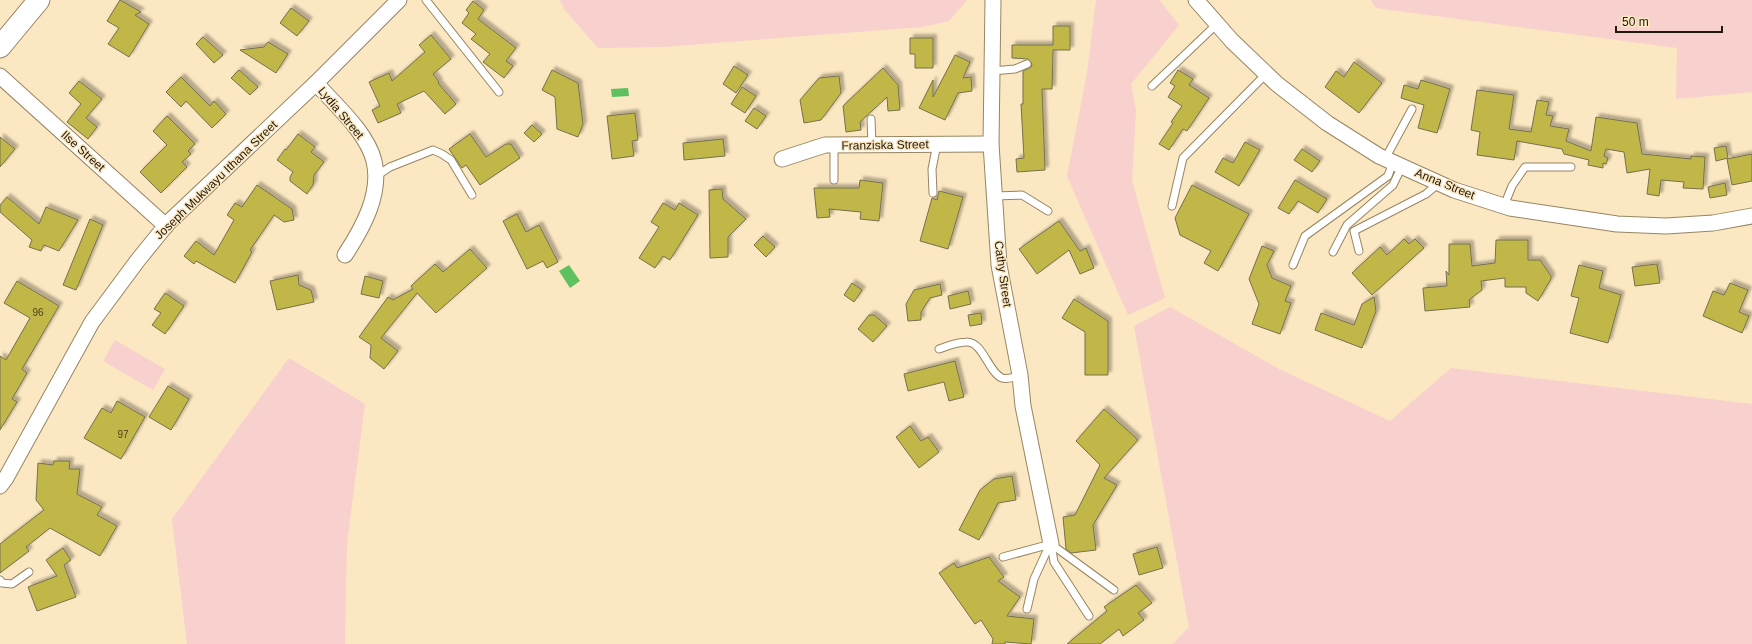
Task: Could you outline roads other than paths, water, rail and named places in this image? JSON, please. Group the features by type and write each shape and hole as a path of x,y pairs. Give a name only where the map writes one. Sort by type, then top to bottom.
{"street":[{"path":"0,47 39,0"},
{"name":"Joseph Mukwayu Ithana Street","path":"0,486 6,478 92,322 138,260 166,226 316,83 399,0"},
{"name":"Cathy Street","path":"993,0 991,144 999,265 1020,375 1023,406 1051,544"},
{"name":"Anna Street","path":"1196,0 1217,24 1266,74 1327,123 1393,162 1454,190 1504,206 1555,216 1631,225 1666,226 1712,223 1752,216"},
{"name":"Ilse Street","path":"0,76 166,226"},
{"name":"Lydia Street","path":"316,83 350,120 367,144 374,161 375,177 369,210 358,234 345,255"},
{"name":"Franziska Street","path":"782,159 825,146 834,145 991,144"}],"lane":[{"path":"426,0 499,92"},
{"path":"1152,86 1217,24"},
{"path":"992,71 1015,69 1027,64"},
{"path":"1172,206 1183,158 1266,74"},
{"path":"1293,265 1305,236 1388,176 1412,109"},
{"path":"871,119 872,145"},
{"path":"933,193 932,169 937,144"},
{"path":"834,145 834,180"},
{"path":"375,177 390,166 433,150 451,160 472,195"},
{"path":"1333,252 1347,225 1393,185 1393,162"},
{"path":"1504,206 1512,186 1525,167 1571,167"},
{"path":"1359,251 1354,231 1426,194 1439,183"},
{"path":"994,196 1022,195 1048,211"},
{"path":"939,348 967,341 974,344 981,351 995,373 1002,378 1020,375"},
{"path":"1004,557 1051,544"},
{"path":"1051,544 1114,590"},
{"path":"1027,609 1034,579 1051,544"},
{"path":"1051,544 1054,562 1089,616"},
{"path":"0,580 2,583 12,584 29,572"}]}
